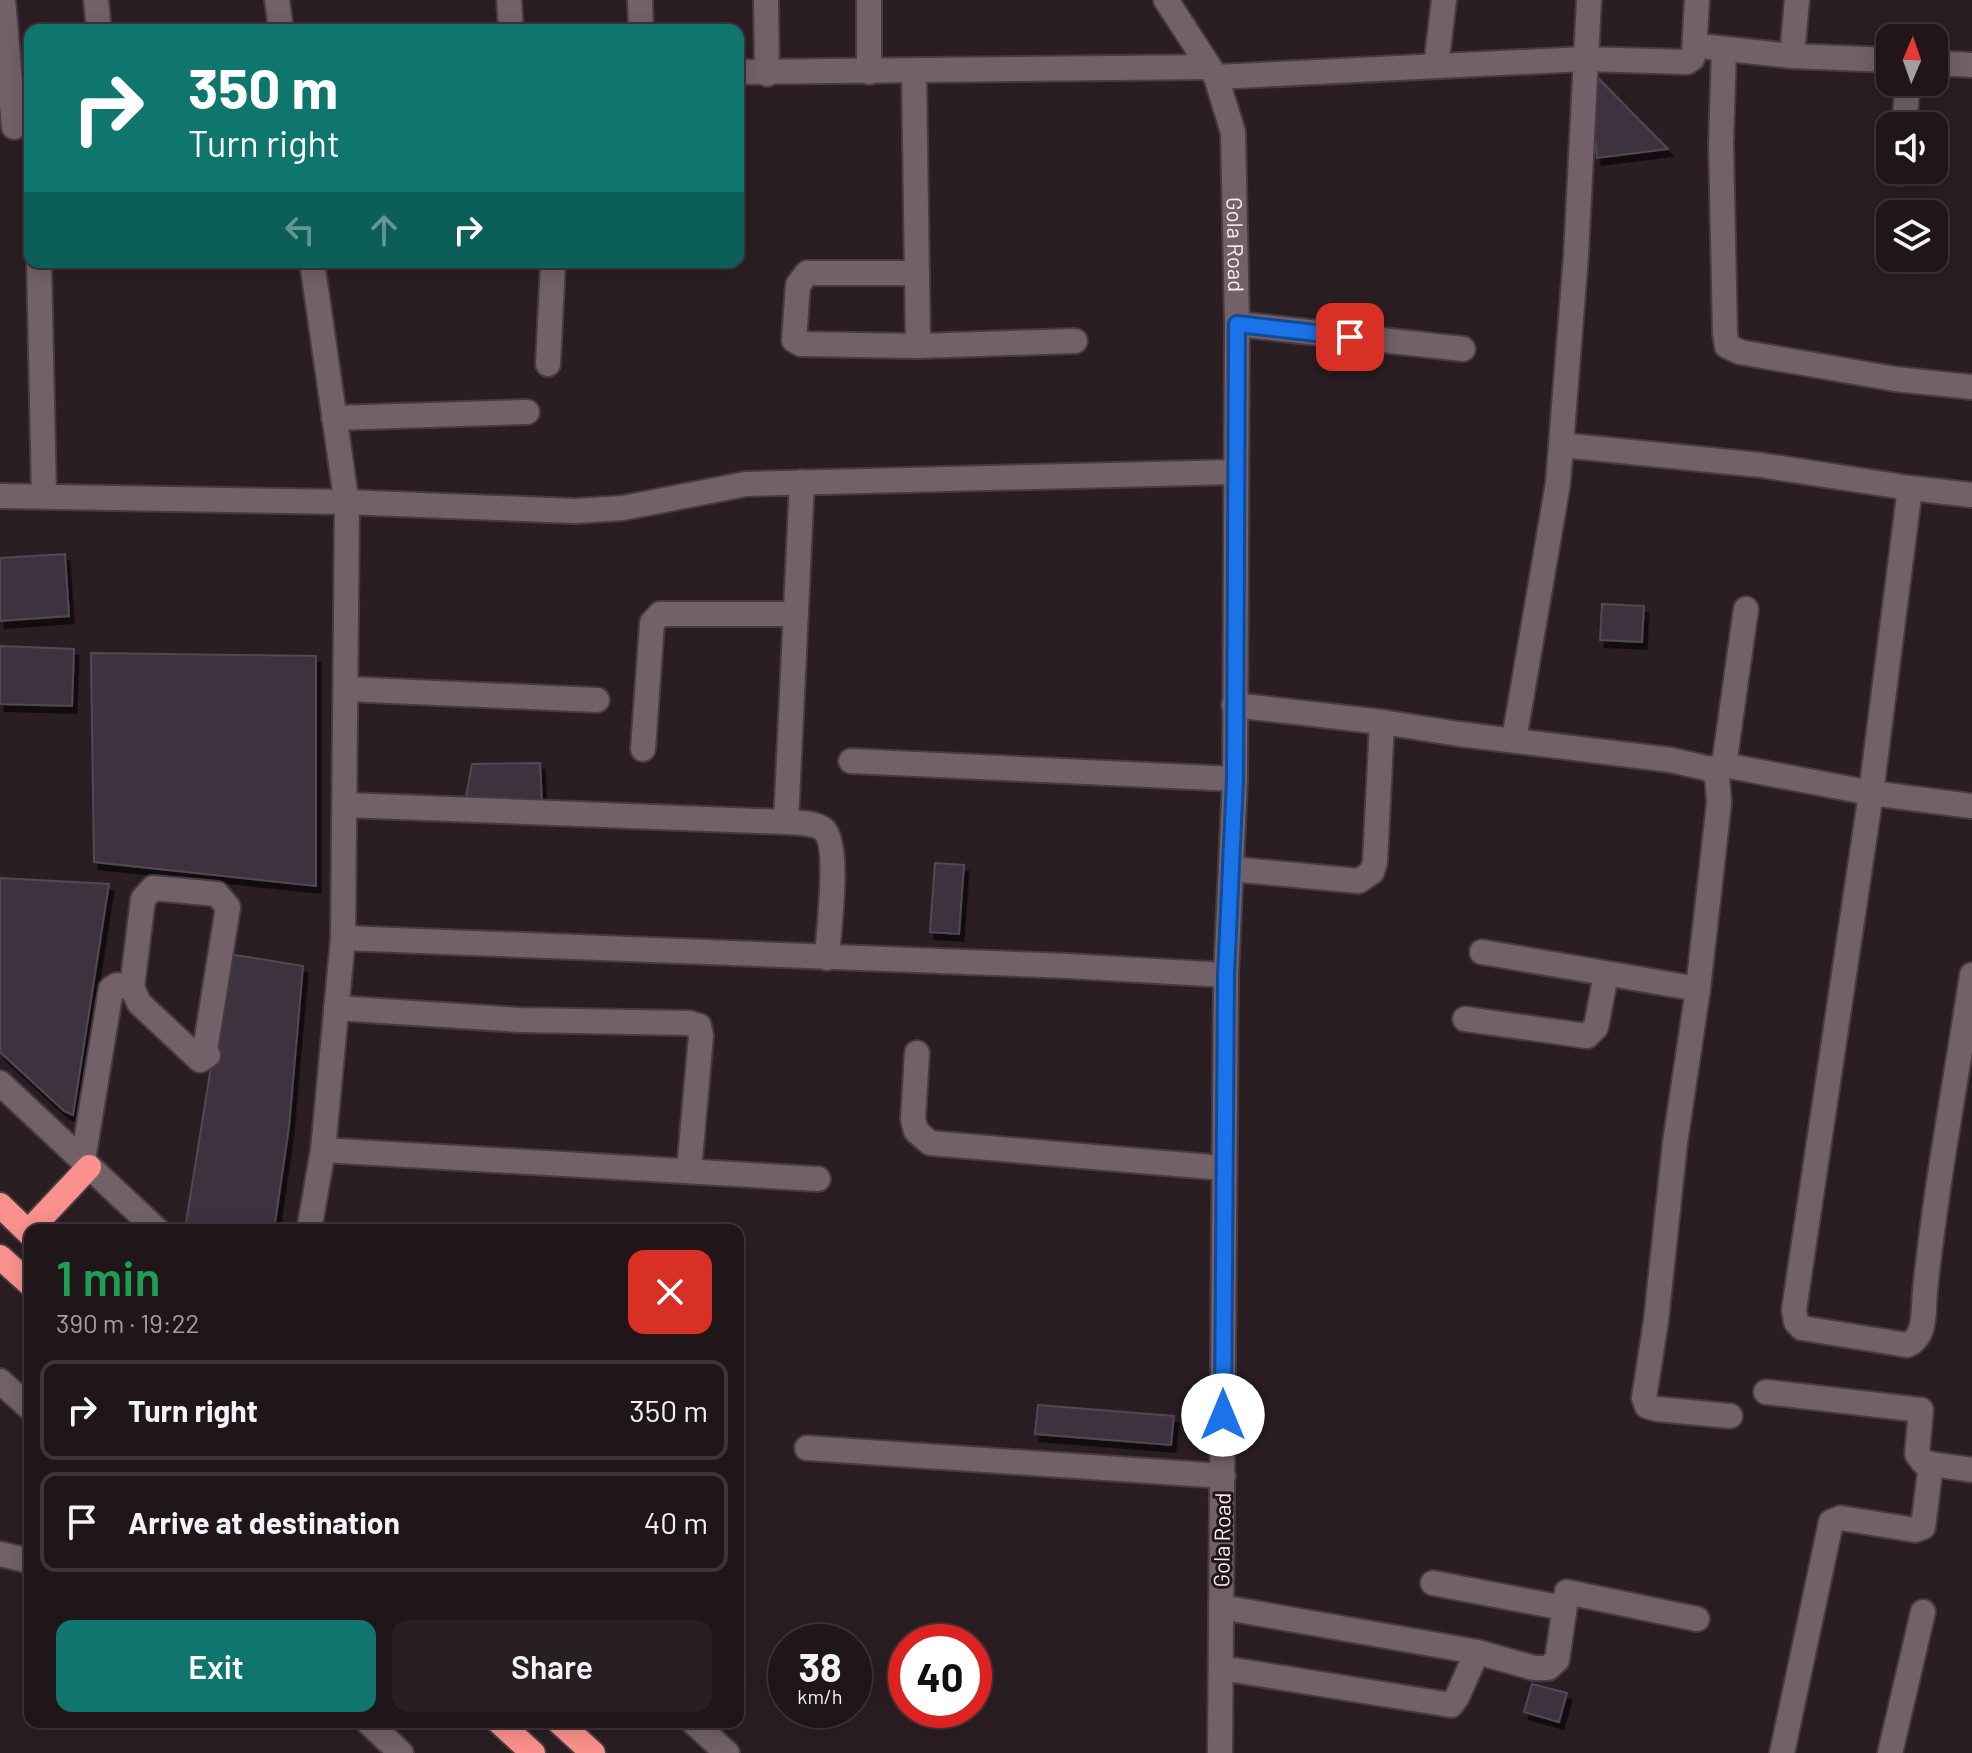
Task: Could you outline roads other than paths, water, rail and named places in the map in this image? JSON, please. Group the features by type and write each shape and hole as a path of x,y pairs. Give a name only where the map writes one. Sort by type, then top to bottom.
{"highway":[{"path":"36,1224 86,1164"},
{"path":"0,1205 24,1228"},
{"path":"0,1257 24,1279"},
{"path":"506,1728 533,1753"},
{"path":"566,1728 593,1753"}],"street":[{"path":"3,0 14,127"},
{"path":"96,0 98,24"},
{"path":"277,0 280,24"},
{"path":"509,0 511,24"},
{"path":"640,0 641,24"},
{"path":"766,0 767,74"},
{"path":"869,0 869,72"},
{"name":"Gola Road","path":"1166,0 1213,72 1233,132 1237,324 1235,779 1226,975 1223,1168 1220,1753"},
{"path":"1436,66 1444,0"},
{"path":"1514,740 1558,483 1576,255 1589,0"},
{"path":"744,72 1213,72 1584,59 1678,63 1692,59 1697,0"},
{"path":"1792,56 1797,0"},
{"path":"1695,45 1792,56 1876,59"},
{"path":"1724,49 1721,143 1727,346 1740,352 1886,378 1972,387"},
{"path":"1948,64 1972,65"},
{"path":"914,72 918,346"},
{"path":"39,268 44,496"},
{"path":"310,1224 323,1150 343,938 346,689 346,502 313,268"},
{"path":"548,364 553,268"},
{"path":"917,273 807,273 798,285 793,334 795,342 918,346 1075,341"},
{"path":"1237,324 1463,349"},
{"path":"334,418 527,412"},
{"path":"1561,445 1760,465 1972,495"},
{"path":"0,496 587,510 648,504 735,486 802,482 1235,472"},
{"path":"786,822 802,482"},
{"path":"1910,488 1871,793 1794,1310 1796,1322 1802,1328 1907,1345 1921,1331 1930,1247 1972,975"},
{"path":"1730,1416 1657,1409 1647,1406 1644,1398 1656,1321 1675,1143 1698,989 1719,803 1717,767 1746,609"},
{"path":"643,749 652,623 660,614 796,614"},
{"path":"346,689 597,700"},
{"path":"1234,705 1671,760 1871,793 1972,806"},
{"path":"1231,869 1346,882 1366,878 1375,862 1382,722"},
{"path":"851,761 1235,779"},
{"path":"345,805 786,822 817,826 829,837 832,859 827,958"},
{"path":"153,888 217,894 223,899 228,907 205,1050 208,1055 200,1060 139,1003 132,987 143,899 153,888"},
{"path":"343,938 1084,966 1226,975"},
{"path":"1482,952 1698,989"},
{"path":"1465,1019 1587,1036 1596,1027 1606,974"},
{"path":"86,1164 111,989 117,985 132,987"},
{"path":"336,1008 520,1020 689,1023 699,1026 701,1036 689,1170"},
{"path":"917,1053 913,1119 916,1131 930,1143 1223,1168"},
{"path":"0,1083 151,1224"},
{"path":"323,1150 818,1179"},
{"path":"0,1381 24,1403"},
{"path":"1766,1392 1915,1407 1921,1410 1917,1454 1923,1462 1972,1470"},
{"path":"807,1448 1223,1476"},
{"path":"1782,1753 1831,1522 1841,1518 1915,1530 1923,1527 1931,1464"},
{"path":"0,1554 24,1560"},
{"path":"1433,1583 1564,1608"},
{"path":"1221,1607 1477,1652 1534,1668 1548,1668 1557,1660 1567,1592 1697,1619"},
{"path":"1890,1753 1923,1612"},
{"path":"1221,1668 1451,1705 1477,1652"},
{"path":"374,1728 401,1753"},
{"path":"700,1728 727,1753"}]}
